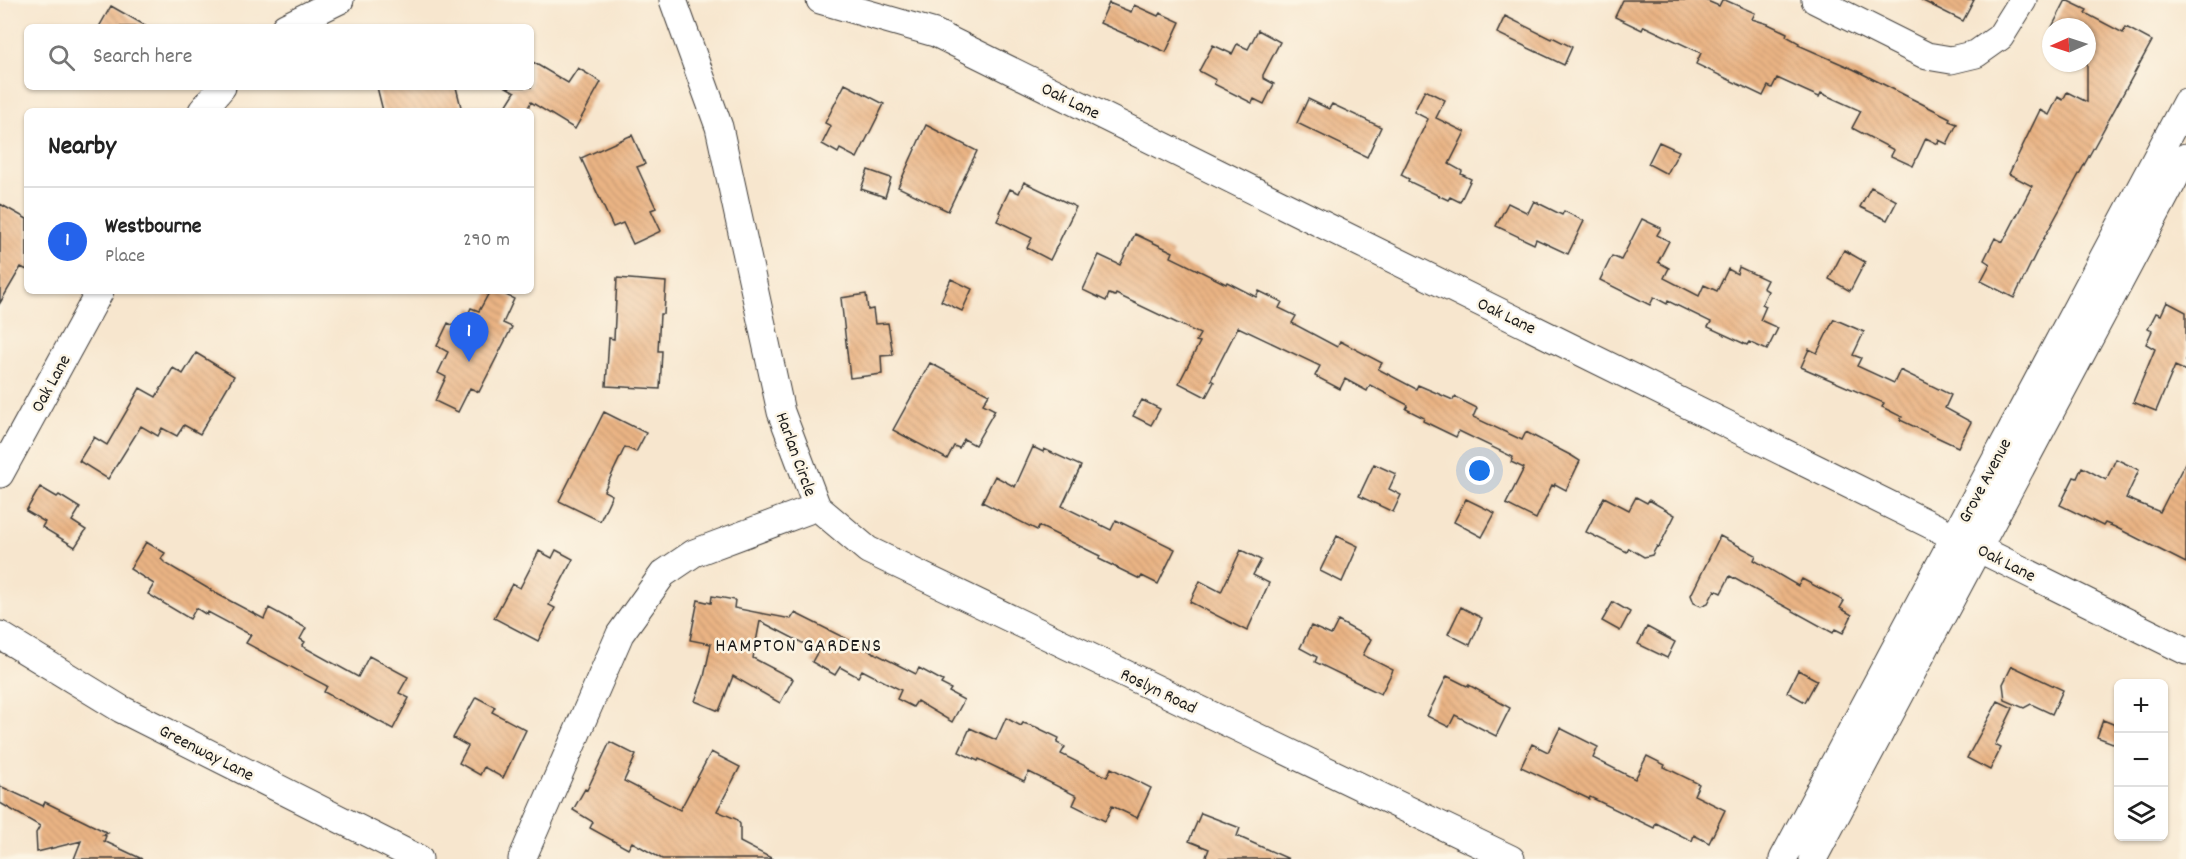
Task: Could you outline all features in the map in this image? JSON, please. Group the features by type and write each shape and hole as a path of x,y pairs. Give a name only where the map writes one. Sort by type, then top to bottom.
{"street":[{"path":"291,24 340,0"},
{"name":"Harlan Circle","path":"522,859 620,634 663,574 694,553 817,507 781,412 719,127 673,0"},
{"name":"Oak Lane","path":"820,0 935,33 2186,651"},
{"path":"1815,0 1927,56 1951,60 1976,54 2000,36 2023,0"},
{"path":"204,108 220,90"},
{"name":"Grove Avenue","path":"1783,859 2186,102"},
{"name":"Grove Avenue","path":"1813,859 2186,157"},
{"name":"Oak Lane","path":"0,474 98,294"},
{"name":"Roslyn Road","path":"817,507 868,550 1511,859"},
{"name":"Greenway Lane","path":"0,635 121,710 419,859"}],"building":[{"path":"1623,0 1705,0 1719,6 1722,0 1725,0 1755,13 1752,19 1787,33 1786,36 1799,43 1798,45 1853,69 1950,118 1949,121 1957,124 1947,144 1939,140 1938,144 1926,138 1913,166 1891,156 1894,150 1852,128 1861,111 1821,93 1819,97 1777,78 1772,88 1768,86 1763,96 1696,64 1701,53 1644,26 1642,30 1615,17"},
{"path":"1921,0 1974,0 1963,21"},
{"path":"2066,0 2087,10 2085,13 2094,18 2057,18"},
{"path":"1109,3 1131,12 1134,5 1158,16 1160,13 1180,22 1166,52 1100,23"},
{"path":"111,6 143,24 101,24"},
{"path":"1505,16 1572,47 1564,65 1497,33"},
{"path":"2096,19 2123,33 2126,27 2152,41 2038,249 2014,298 1981,281 1990,264 1984,260 1995,238 2003,242 2032,186 2009,174 2040,110 2049,115 2058,97 2063,100 2067,92 2087,102 2087,72 2096,72"},
{"path":"1258,30 1280,42 1263,75 1263,78 1274,84 1264,104 1254,99 1252,103 1214,84 1216,80 1199,71 1213,45 1232,54 1237,44 1248,49"},
{"path":"534,63 568,83 578,68 601,82 575,129 531,102 528,108 505,108 515,92 511,90 534,90"},
{"path":"845,84 884,104 857,158 840,149 838,153 822,144 831,126 825,123"},
{"path":"378,90 457,90 461,108 382,108"},
{"path":"1425,90 1445,100 1436,118 1465,132 1449,164 1471,179 1460,202 1450,197 1448,200 1408,181 1409,179 1401,175 1428,119 1414,112"},
{"path":"1308,99 1329,109 1332,104 1381,127 1367,157 1297,123"},
{"path":"926,125 977,151 948,211 898,187"},
{"path":"632,135 645,164 637,167 656,208 651,210 661,231 633,244 623,223 613,227 581,158"},
{"path":"1659,142 1679,151 1667,174 1648,164"},
{"path":"868,170 891,178 885,197 861,189"},
{"path":"1024,182 1076,207 1050,260 1027,248 1032,238 997,221 1010,189 1019,193"},
{"path":"1871,187 1897,201 1887,220 1860,207"},
{"path":"1534,201 1562,215 1564,211 1584,221 1568,254 1536,239 1534,244 1496,226 1508,203 1528,213"},
{"path":"0,204 24,217 24,268 21,267 0,303"},
{"path":"1642,219 1661,228 1657,235 1669,241 1658,262 1669,268 1664,278 1699,296 1704,285 1717,291 1728,269 1737,274 1739,267 1767,280 1763,288 1768,291 1762,304 1766,306 1760,320 1778,328 1767,350 1749,342 1747,345 1708,327 1711,322 1668,301 1667,304 1654,297 1650,305 1600,280 1612,256 1621,260"},
{"path":"1135,234 1173,252 1171,257 1226,284 1227,282 1256,297 1259,291 1282,302 1279,308 1296,316 1292,323 1337,347 1340,341 1382,363 1378,369 1416,389 1418,385 1453,400 1455,397 1477,408 1473,417 1522,440 1526,432 1572,456 1580,461 1566,490 1555,484 1552,485 1536,519 1506,504 1524,468 1511,462 1513,457 1459,431 1456,437 1423,421 1424,418 1406,409 1408,405 1370,385 1367,391 1345,379 1340,389 1315,376 1320,366 1238,327 1211,380 1214,382 1206,397 1179,383 1200,342 1196,341 1200,334 1116,294 1115,296 1109,294 1106,301 1083,290 1099,255 1120,265"},
{"path":"1844,250 1865,262 1850,291 1829,279"},
{"path":"617,278 666,282 664,314 660,314 658,351 662,351 660,389 606,386 609,338 614,339"},
{"path":"951,279 972,289 962,311 941,301"},
{"path":"488,294 504,294 514,299 503,323 512,327 479,392 470,388 458,412 435,401 446,377 438,373 448,352 437,346 448,323 461,329 471,308 479,311"},
{"path":"866,294 868,310 873,309 875,324 888,323 893,355 881,356 882,374 850,378 841,298"},
{"path":"2167,302 2186,312 2186,371 2175,366 2156,411 2133,402 2155,349 2146,344 2152,331 2148,329 2156,313 2161,315"},
{"path":"1834,319 1864,332 1853,355 1861,358 1857,366 1894,383 1900,370 1951,395 1945,408 1971,422 1958,447 1900,420 1902,417 1882,407 1884,403 1801,367 1809,349 1817,353"},
{"path":"196,353 234,376 200,434 184,425 177,436 162,428 158,436 141,426 108,479 79,461 94,437 107,445 140,388 156,397 173,368 183,374"},
{"path":"930,363 989,394 983,404 995,410 975,445 964,439 959,448 954,446 947,459 893,430"},
{"path":"1142,400 1160,409 1151,425 1133,416"},
{"path":"604,412 646,433 636,452 625,447 604,491 612,495 600,521 559,501"},
{"path":"1033,447 1043,452 1044,449 1081,466 1062,506 1111,530 1116,520 1175,549 1158,584 1142,576 1140,579 1039,526 1037,530 982,502 995,476 1015,487"},
{"path":"2116,459 2139,470 2126,498 2160,512 2186,461 2186,563 2115,527 2105,523 2103,526 2060,505 2074,477 2077,478 2082,467 2106,480"},
{"path":"1374,464 1396,474 1389,489 1401,495 1393,512 1359,496"},
{"path":"40,487 80,508 72,521 86,530 75,547 42,527 45,522 26,511"},
{"path":"1604,497 1629,510 1636,497 1647,503 1649,500 1675,515 1659,547 1657,546 1652,555 1644,557 1629,548 1627,552 1586,532"},
{"path":"1466,499 1495,513 1482,537 1454,522"},
{"path":"1337,536 1358,546 1342,582 1320,571"},
{"path":"1720,536 1756,555 1754,560 1798,586 1802,579 1844,601 1840,608 1852,615 1843,633 1835,629 1833,633 1730,576 1721,593 1715,590 1708,603 1701,606 1694,603 1691,595"},
{"path":"146,542 165,553 161,559 165,563 219,595 264,619 269,608 306,628 300,639 305,642 302,646 358,677 369,656 408,677 399,693 409,698 393,729 324,692 327,686 246,643 251,635 196,608 190,619 148,594 154,584 130,569"},
{"path":"556,550 573,559 549,605 555,608 538,641 494,618 512,584 520,588 539,551 552,558"},
{"path":"1241,550 1261,560 1253,575 1269,583 1247,631 1190,602 1200,581 1221,592"},
{"path":"712,596 735,600 734,608 791,619 795,613 916,674 919,668 943,681 941,684 951,689 949,692 964,700 952,722 917,701 913,707 897,699 901,690 862,670 858,677 840,667 835,675 812,662 818,651 760,621 753,658 793,679 780,703 733,676 719,711 695,701 704,677 711,644 690,640 698,600 711,603"},
{"path":"1613,602 1630,612 1620,631 1602,621"},
{"path":"1461,607 1482,618 1470,645 1448,634"},
{"path":"1338,621 1371,639 1363,655 1393,670 1381,694 1315,662 1317,657 1300,648 1311,626 1331,635"},
{"path":"1647,627 1675,642 1667,658 1638,644"},
{"path":"2012,666 2063,690 2052,714 2031,704 2024,708 2005,700 2003,684"},
{"path":"1798,670 1817,680 1805,702 1787,692"},
{"path":"1447,676 1469,687 1469,685 1510,708 1496,736 1455,715 1449,727 1427,716"},
{"path":"476,697 495,707 492,712 526,730 503,778 484,767 480,775 459,763 468,746 453,738"},
{"path":"1998,701 2013,708 1995,745 2001,748 1990,770 1967,758"},
{"path":"1006,718 1021,726 1023,723 1036,727 1059,738 1057,743 1065,747 1061,754 1107,777 1111,768 1151,788 1137,818 1112,806 1105,821 1073,805 1077,796 1029,772 1024,781 959,752 970,728 996,740"},
{"path":"2103,720 2114,724 2114,743 2097,737"},
{"path":"1560,728 1598,747 1593,758 1635,779 1647,756 1699,784 1694,795 1725,810 1709,843 1694,835 1692,841 1656,823 1654,828 1521,767 1532,744 1548,752"},
{"path":"610,742 636,755 624,781 680,810 711,752 740,767 717,811 736,819 740,824 740,842 773,859 662,859 632,842 628,849 590,828 593,822 573,810 585,789 587,790"},
{"path":"0,786 43,806 45,802 108,833 103,835 106,836 104,841 142,859 74,859 81,841 37,852 36,833 40,826 0,803"},
{"path":"1201,813 1240,828 1237,836 1289,859 1205,859 1209,849 1189,841"}],"place":[{"name":"Westbourne","path":"469,362"}],"district":[{"name":"HAMPTON GARDENS","path":"799,644"}]}
